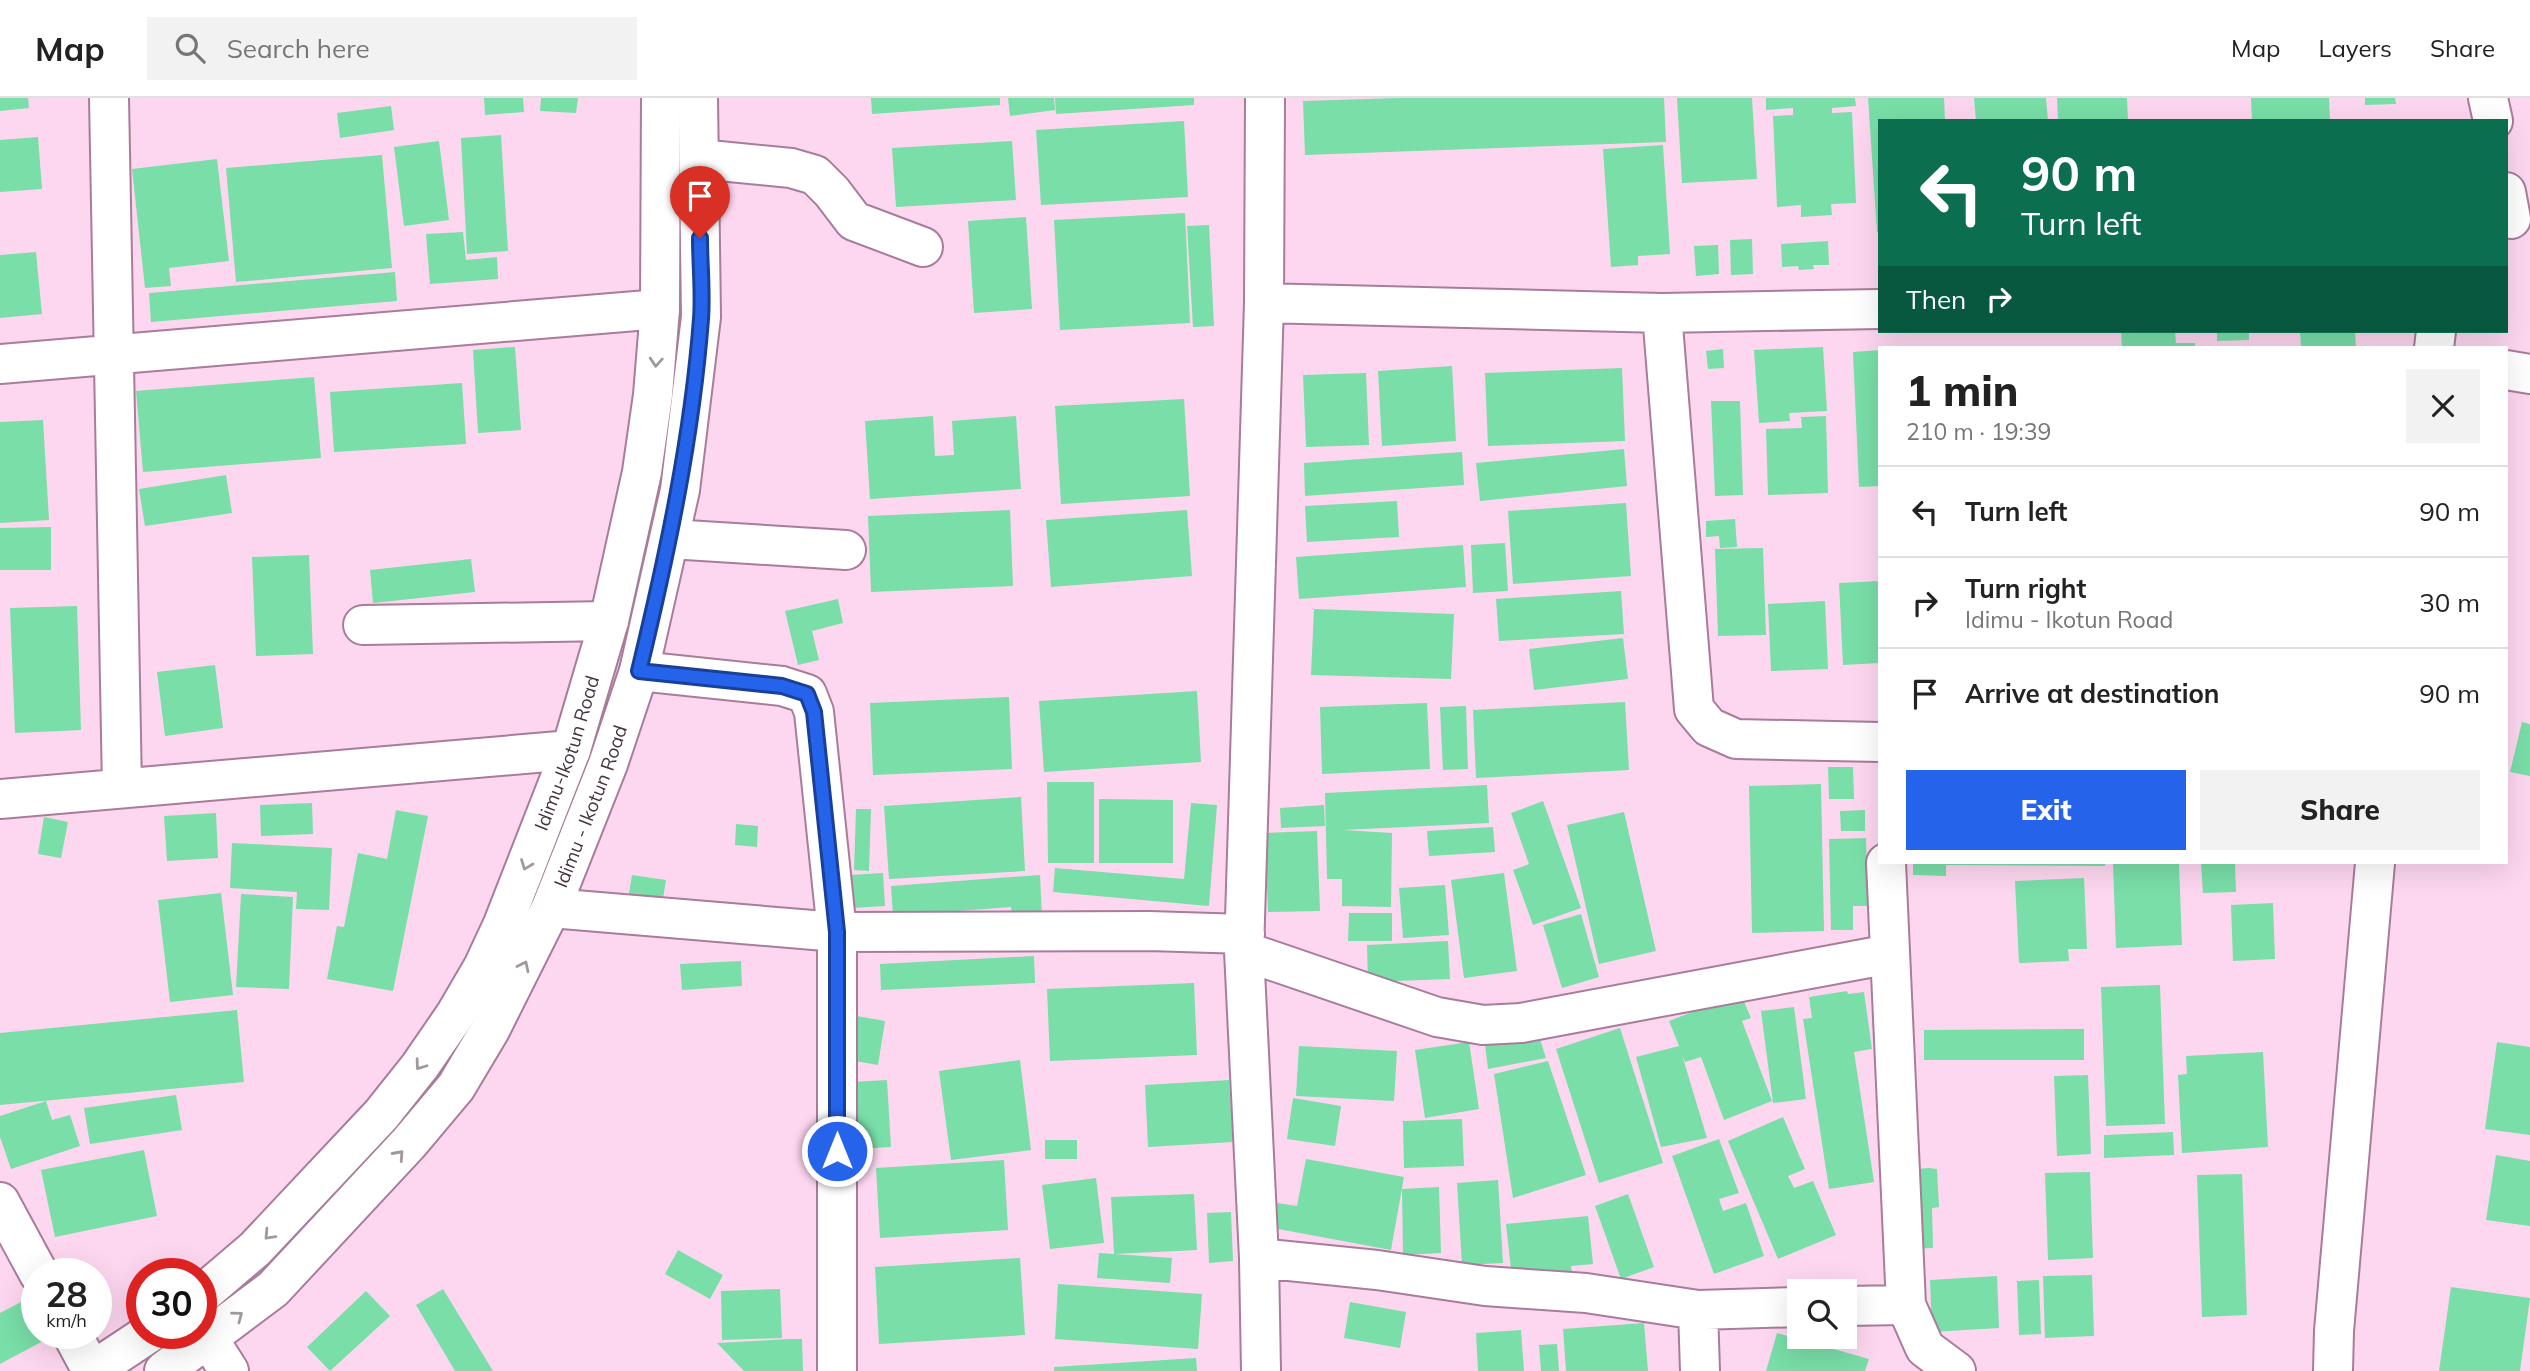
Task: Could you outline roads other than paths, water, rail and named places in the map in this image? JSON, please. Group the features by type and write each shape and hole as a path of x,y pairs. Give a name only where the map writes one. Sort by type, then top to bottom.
{"street":[{"path":"109,98 122,788"},
{"name":"Idimu-Ikotun Road","path":"217,1281 255,1249 381,1115 448,1025 483,967 503,924 571,750 609,621 642,472 653,395 660,309 661,98"},
{"name":"Idimu - Ikotun Road","path":"217,1332 273,1289 299,1263 409,1143 456,1087 503,1007 551,908 608,764 639,671 680,490 701,317 698,98"},
{"path":"1261,1371 1259,1258 1245,942 1264,303 1265,98"},
{"path":"2488,98 2493,119"},
{"path":"699,159 791,168 815,175 854,221 923,247"},
{"path":"1264,303 1662,313 1878,309"},
{"path":"0,364 660,309"},
{"path":"1662,313 1694,709 1709,727 1736,738 1878,742"},
{"path":"2508,370 2530,374"},
{"path":"670,538 846,550"},
{"path":"363,625 609,621"},
{"path":"639,671 782,686 807,694 814,712 837,932 837,1371"},
{"path":"0,799 571,750"},
{"path":"1886,864 1906,1305 1925,1348 1956,1371"},
{"path":"2333,1371 2334,1331 2375,864"},
{"path":"551,908 837,932 1149,931 1245,942 1437,1017 1483,1025 1521,1023 1890,954"},
{"path":"0,1202 30,1258"},
{"path":"1259,1258 1377,1270 1485,1286 1586,1293 1698,1310 1787,1307"},
{"path":"1857,1306 1906,1305"},
{"path":"1698,1310 1700,1371"},
{"path":"80,1349 92,1371 126,1349"},
{"name":"Idimu - Ikotun Road","path":"164,1371 194,1349"},
{"path":"215,1349 229,1371"}]}
